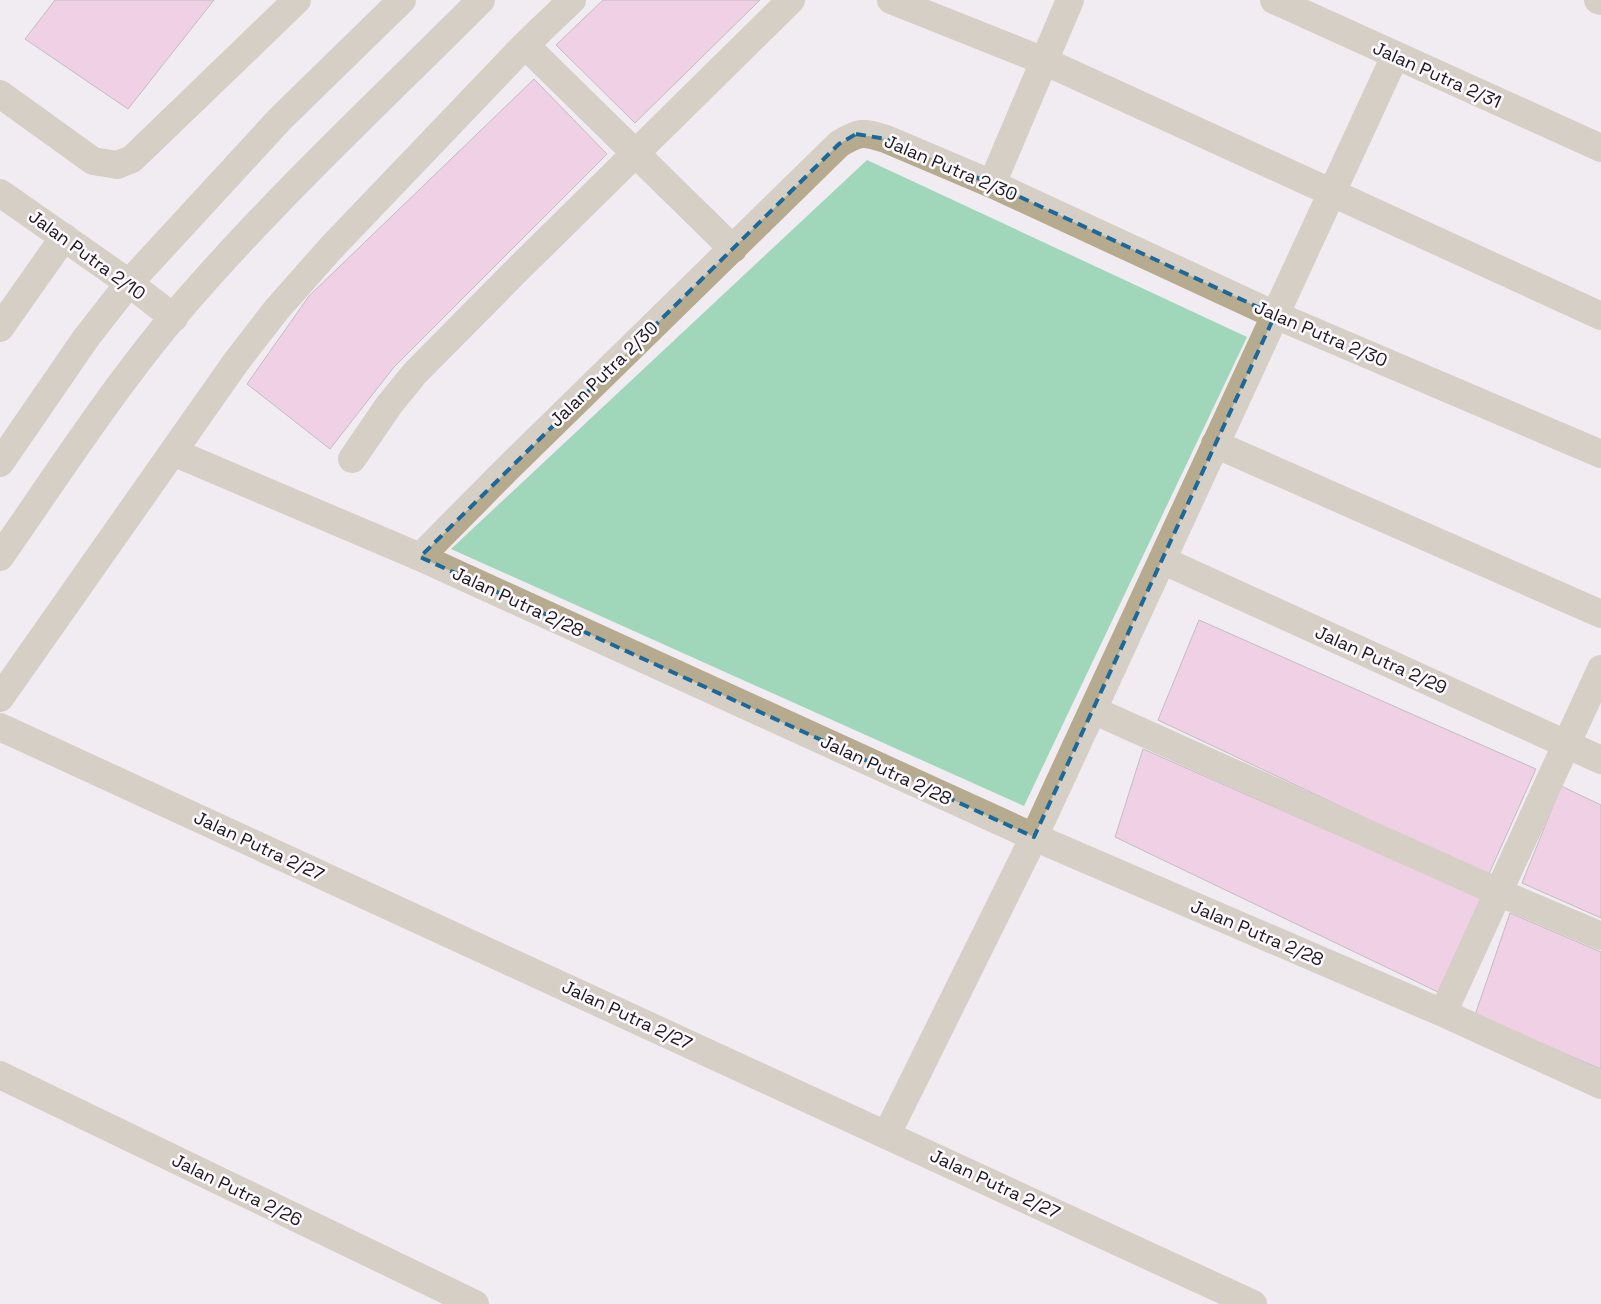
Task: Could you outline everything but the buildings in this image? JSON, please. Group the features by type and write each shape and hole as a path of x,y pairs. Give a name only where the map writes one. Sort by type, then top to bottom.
{"street":[{"path":"0,94 93,161 117,165 132,159 296,0"},
{"path":"0,463 86,338 129,283 280,119 402,0"},
{"path":"0,557 118,387 192,296 267,213 481,0"},
{"path":"0,698 236,362 277,309 331,248 525,45 572,0"},
{"path":"352,459 389,406 416,373 792,0"},
{"path":"891,0 1044,61 1601,316"},
{"path":"992,184 1070,0"},
{"name":"Jalan Putra 2/31","path":"1274,0 1394,56 1601,148"},
{"path":"525,45 733,249"},
{"path":"886,1134 1034,837 1394,56"},
{"name":"Jalan Putra 2/30","path":"420,557 505,471 839,144 856,134 869,134 886,139 992,184 1275,315 1601,454"},
{"name":"Jalan Putra 2/10","path":"0,192 129,283 174,318"},
{"path":"0,328 64,237"},
{"path":"1215,444 1601,614"},
{"name":"Jalan Putra 2/28","path":"173,452 420,557 1034,837 1443,1013 1601,1085"},
{"name":"Jalan Putra 2/29","path":"1162,560 1601,760"},
{"path":"1443,1013 1601,669"},
{"path":"1093,710 1498,892 1601,936"},
{"name":"Jalan Putra 2/27","path":"0,728 1253,1304"},
{"name":"Jalan Putra 2/26","path":"0,1075 475,1304"}],"highlighted area":[{"path":"856,134 886,139 992,184 1275,315 1034,837 420,557 839,144"}],"green space":[{"path":"867,160 1247,337 1024,806 451,549"}]}
